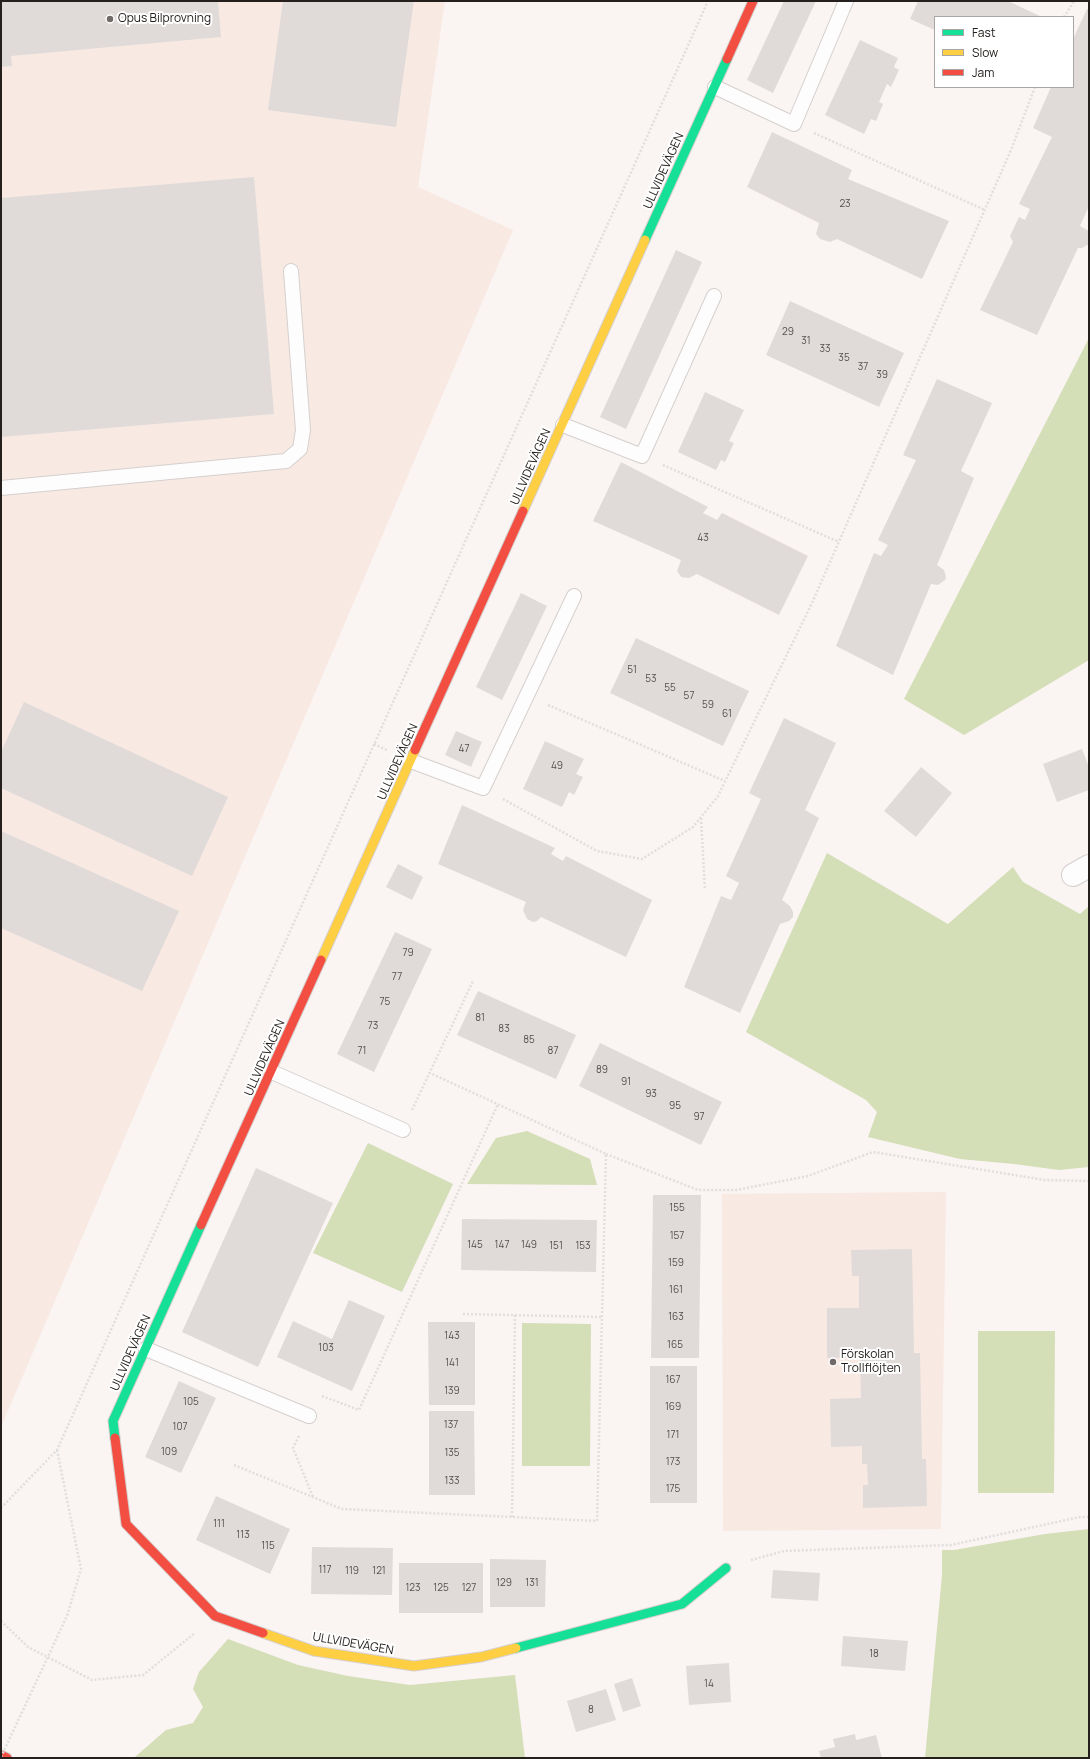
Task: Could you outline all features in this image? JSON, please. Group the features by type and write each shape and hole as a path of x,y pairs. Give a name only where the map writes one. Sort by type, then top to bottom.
{"street":[{"name":"ULLVIDEVÄGEN","path":"726,1568 682,1604 481,1657 414,1666 314,1651 215,1616 126,1524 113,1421 272,1072 754,1"},
{"path":"1,1756 7,1758"}],"lane":[{"path":"715,87 794,124 846,1"},
{"path":"1,488 286,461 300,449 303,430 291,271"},
{"path":"563,425 642,456 714,296"},
{"path":"411,761 483,788 574,596"},
{"path":"272,1072 403,1130"},
{"path":"146,1348 309,1416"}],"path":[{"path":"1,1508 57,1450 708,1"},
{"path":"1065,16 1074,1"},
{"path":"483,788 597,851 642,858 693,826 701,818 718,796 812,603 1011,150 1035,88"},
{"path":"794,124 985,210"},
{"path":"642,456 838,542"},
{"path":"527,696 725,782"},
{"path":"701,818 705,890"},
{"path":"403,1130 473,981"},
{"path":"430,1073 606,1154 698,1190 736,1190 808,1176 873,1152 1045,1180 1089,1182"},
{"path":"313,1497 293,1448 321,1395 359,1410 498,1104"},
{"path":"234,1465 342,1509 597,1521 606,1154"},
{"path":"463,1314 602,1317"},
{"path":"512,1517 515,1315"},
{"path":"1,1756 67,1616 80,1568 57,1450"},
{"path":"726,1568 784,1551 951,1545 1080,1517 1089,1517"},
{"path":"1,1621 28,1647 92,1680 143,1675 215,1616"}],"shaded area":[{"path":"1,1 445,1 418,187 513,230 1,1427"},
{"name":"Förskolan Trollflöjten","path":"946,1192 941,1529 723,1531 722,1194"}],"green space":[{"path":"1089,338 1089,660 964,735 904,699"},
{"path":"827,853 948,924 1013,867 1023,882 1080,914 1089,906 1089,1167 1059,1170 960,1159 868,1137 877,1112 866,1100 746,1032"},
{"path":"527,1131 590,1159 597,1185 467,1184 496,1138"},
{"path":"368,1143 453,1184 402,1292 313,1253"},
{"path":"522,1323 591,1324 590,1466 522,1466"},
{"path":"978,1331 1055,1331 1054,1493 978,1493"},
{"path":"1089,1529 1089,1758 925,1758 942,1575 942,1550 954,1550 1045,1534"},
{"path":"228,1639 298,1665 348,1676 410,1685 515,1675 525,1758 135,1757 166,1730 193,1723 203,1707 193,1689 199,1672"}],"building":[{"name":"Opus Bilprovning","path":"1,1 218,1 221,37 11,56 12,66 1,67"},
{"path":"283,1 414,1 396,127 268,110"},
{"path":"784,1 816,1 773,93 747,80"},
{"path":"918,1 1008,1 1040,16 934,16 934,30 910,19"},
{"path":"1087,9 1089,9 1089,206 1080,226 1089,231 1089,244 1082,248 1078,248 1037,335 980,310 1013,242 1010,236 1019,217 1025,220 1030,209 1019,204 1052,137 1033,128 1051,88 1074,88 1074,37"},
{"path":"860,40 898,58 894,67 899,70 891,87 887,84 879,102 883,104 876,121 871,119 864,134 825,115"},
{"path":"772,132 852,170 848,179 949,221 922,279 837,239 830,242 820,239 816,234 819,223 747,187"},
{"path":"254,177 274,414 1,437 1,198"},
{"path":"676,250 702,262 626,429 600,417"},
{"path":"790,301 904,353 879,407 766,355"},
{"path":"937,379 992,403 961,471 974,478 937,565 944,570 946,577 945,580 938,585 931,584 893,675 836,646 874,553 881,556 888,545 878,540 916,460 903,455"},
{"path":"705,392 744,410 729,441 734,443 725,462 721,460 716,470 678,452"},
{"path":"621,462 708,507 703,513 717,520 722,513 808,556 779,615 697,574 689,578 681,577 677,571 681,560 593,521"},
{"path":"521,593 547,606 502,700 476,687"},
{"path":"636,638 749,691 723,746 610,693"},
{"path":"24,702 228,797 192,876 1,788 1,752"},
{"path":"784,718 836,743 805,810 819,818 782,900 790,906 793,912 793,917 789,921 780,924 740,1013 684,987 721,896 731,900 739,883 726,876 761,799 749,793"},
{"path":"456,731 482,742 471,767 445,755"},
{"path":"545,741 584,759 576,774 583,777 574,795 569,792 562,807 523,789"},
{"path":"1082,749 1089,767 1089,790 1057,802 1043,764"},
{"path":"921,767 952,793 916,837 884,811"},
{"path":"462,805 555,848 551,854 563,861 566,856 652,900 626,957 541,917 537,921 533,922 527,919 523,910 526,902 438,864"},
{"path":"1,831 179,911 142,991 1,928"},
{"path":"398,864 423,877 412,900 386,887"},
{"path":"395,932 432,949 374,1072 337,1054"},
{"path":"478,991 576,1035 556,1079 457,1035"},
{"path":"600,1043 722,1102 701,1145 579,1086"},
{"path":"256,1168 333,1203 258,1367 182,1332"},
{"path":"653,1195 701,1195 699,1358 651,1358"},
{"path":"462,1219 597,1220 596,1272 461,1270"},
{"path":"912,1249 914,1353 920,1353 922,1459 926,1459 927,1506 863,1508 863,1485 868,1485 867,1464 862,1464 862,1446 831,1447 830,1399 861,1398 860,1357 827,1358 827,1308 859,1308 859,1276 852,1276 851,1250"},
{"path":"349,1300 385,1316 352,1391 277,1357 293,1321 332,1339"},
{"path":"428,1322 475,1322 475,1405 429,1405"},
{"path":"650,1366 697,1366 697,1503 650,1503"},
{"path":"179,1381 216,1398 181,1473 145,1457"},
{"path":"429,1411 474,1411 475,1495 429,1495"},
{"path":"216,1496 290,1529 270,1574 196,1540"},
{"path":"312,1547 393,1548 392,1595 311,1594"},
{"path":"490,1559 546,1560 545,1607 490,1607"},
{"path":"399,1563 483,1563 483,1613 399,1613"},
{"path":"773,1570 820,1573 818,1601 771,1598"},
{"path":"843,1636 908,1641 905,1671 841,1666"},
{"path":"729,1663 731,1702 689,1705 686,1666"},
{"path":"632,1678 641,1706 623,1712 614,1684"},
{"path":"606,1689 616,1720 576,1732 567,1701"},
{"path":"855,1734 856,1740 876,1735 882,1758 821,1758 819,1751 835,1747 833,1739"}],"traffic: fast":[{"path":"645,240 727,59"},
{"path":"115,1438 113,1421 201,1225"},
{"path":"516,1648 682,1604 726,1568"}],"traffic: slow":[{"path":"523,511 645,240"},
{"path":"321,960 415,750"},
{"path":"263,1633 314,1651 414,1666 481,1657 516,1648"}],"traffic: jam":[{"path":"727,59 753,1"},
{"path":"415,750 523,511"},
{"path":"201,1225 321,960"},
{"path":"115,1438 126,1524 215,1616 263,1633"},
{"path":"1,1755 7,1758"}],"place":[{"name":"Opus Bilprovning","path":"110,19"},
{"name":"Förskolan Trollflöjten","path":"833,1362"}]}
